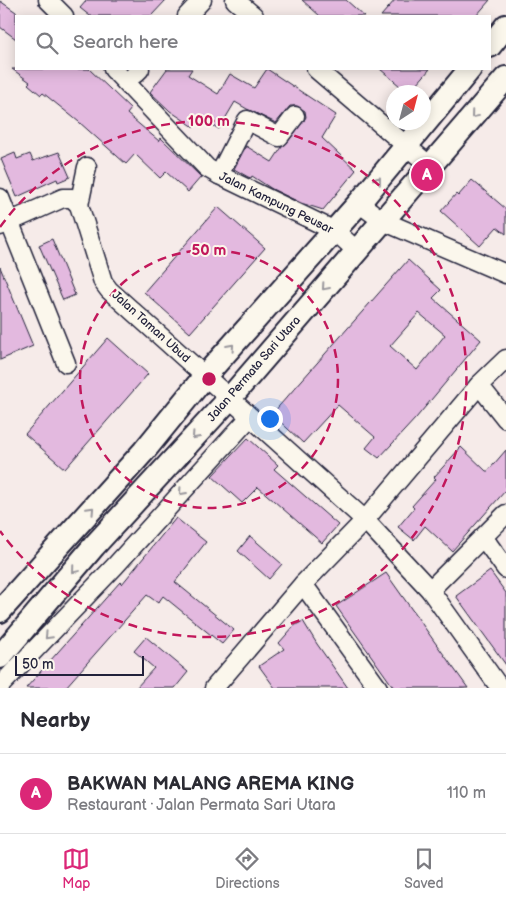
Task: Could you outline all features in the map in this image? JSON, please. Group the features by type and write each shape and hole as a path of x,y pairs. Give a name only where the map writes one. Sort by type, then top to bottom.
{"street":[{"path":"48,0 63,15"},
{"path":"188,15 202,0"},
{"path":"235,0 253,15"},
{"path":"491,45 506,26"},
{"name":"Jalan Kampung Peusar","path":"114,70 198,160 219,175 335,230 357,251"},
{"path":"317,70 430,166"},
{"path":"0,611 144,451 206,376 359,203 469,70"},
{"name":"Jalan Permata Sari Utara","path":"0,657 94,546 230,398 506,78"},
{"path":"219,175 247,120 279,137 295,116"},
{"path":"79,205 87,167"},
{"path":"0,198 5,224 66,363"},
{"path":"5,224 63,198 72,198 79,205"},
{"path":"359,203 383,221 506,274"},
{"name":"Jalan Taman Ubud","path":"79,205 103,282 109,290 365,520 430,590 500,688"},
{"path":"224,684 303,584 365,520 480,385 506,359"},
{"path":"480,385 506,419"},
{"path":"0,686 115,566 250,417"},
{"path":"430,590 506,514"},
{"path":"483,538 506,569"},
{"path":"94,546 115,566"},
{"path":"303,584 378,688"}],"building":[{"path":"87,0 166,0 152,15 89,15 80,8"},
{"path":"302,0 346,0 363,15 319,15"},
{"path":"395,0 490,0 477,15 382,15"},
{"path":"0,1 16,12 15,38 0,27"},
{"path":"12,69 90,70 131,109 127,114 159,141 161,138 201,177 188,192 166,172 160,178 135,154 126,164 79,122 43,93 41,95 28,84 30,82"},
{"path":"166,70 191,70 188,75 218,94 230,74 254,88 266,70 268,70 336,115 322,138 356,170 323,210 301,203 272,189 252,176 251,178 248,177 234,169 246,146 272,162 303,122 306,117 305,111 297,106 290,106 276,123 235,102 219,129 200,118 194,127 170,111 150,92"},
{"path":"381,70 429,70 416,85 399,85"},
{"path":"59,152 70,177 58,182 57,179 17,197 1,159 15,153 17,159 30,154 33,161"},
{"path":"472,180 506,209 506,234 497,227 480,246 441,211"},
{"path":"218,207 265,248 190,333 144,292"},
{"path":"52,239 75,295 63,300 39,245"},
{"path":"408,260 441,290 433,298 481,340 416,418 379,458 366,448 375,437 338,405 303,443 272,414","holes":["419,313 445,335 417,370 390,346"]},
{"path":"0,267 33,346 0,360"},
{"path":"108,338 148,374 65,469 25,434"},
{"path":"248,438 278,465 274,469 338,525 322,543 258,487 242,503 212,476"},
{"path":"461,447 486,471 506,450 506,490 452,551 425,526 414,540 398,527 414,508 412,506 436,479 434,477"},
{"path":"176,518 206,542 175,582 234,630 222,644 163,596 158,603 147,595 65,688 26,688 120,582 122,584"},
{"path":"250,536 282,564 269,579 238,551"},
{"path":"490,571 506,593 506,665 456,596"},
{"path":"386,573 468,688 394,688 336,606"},
{"path":"303,621 348,688 275,688 259,666 284,649 279,643 294,626"},
{"path":"146,637 188,672 175,688 136,688 154,668 134,651"}],"place":[{"name":"BAKWAN MALANG AREMA KING","path":"427,175"}]}
